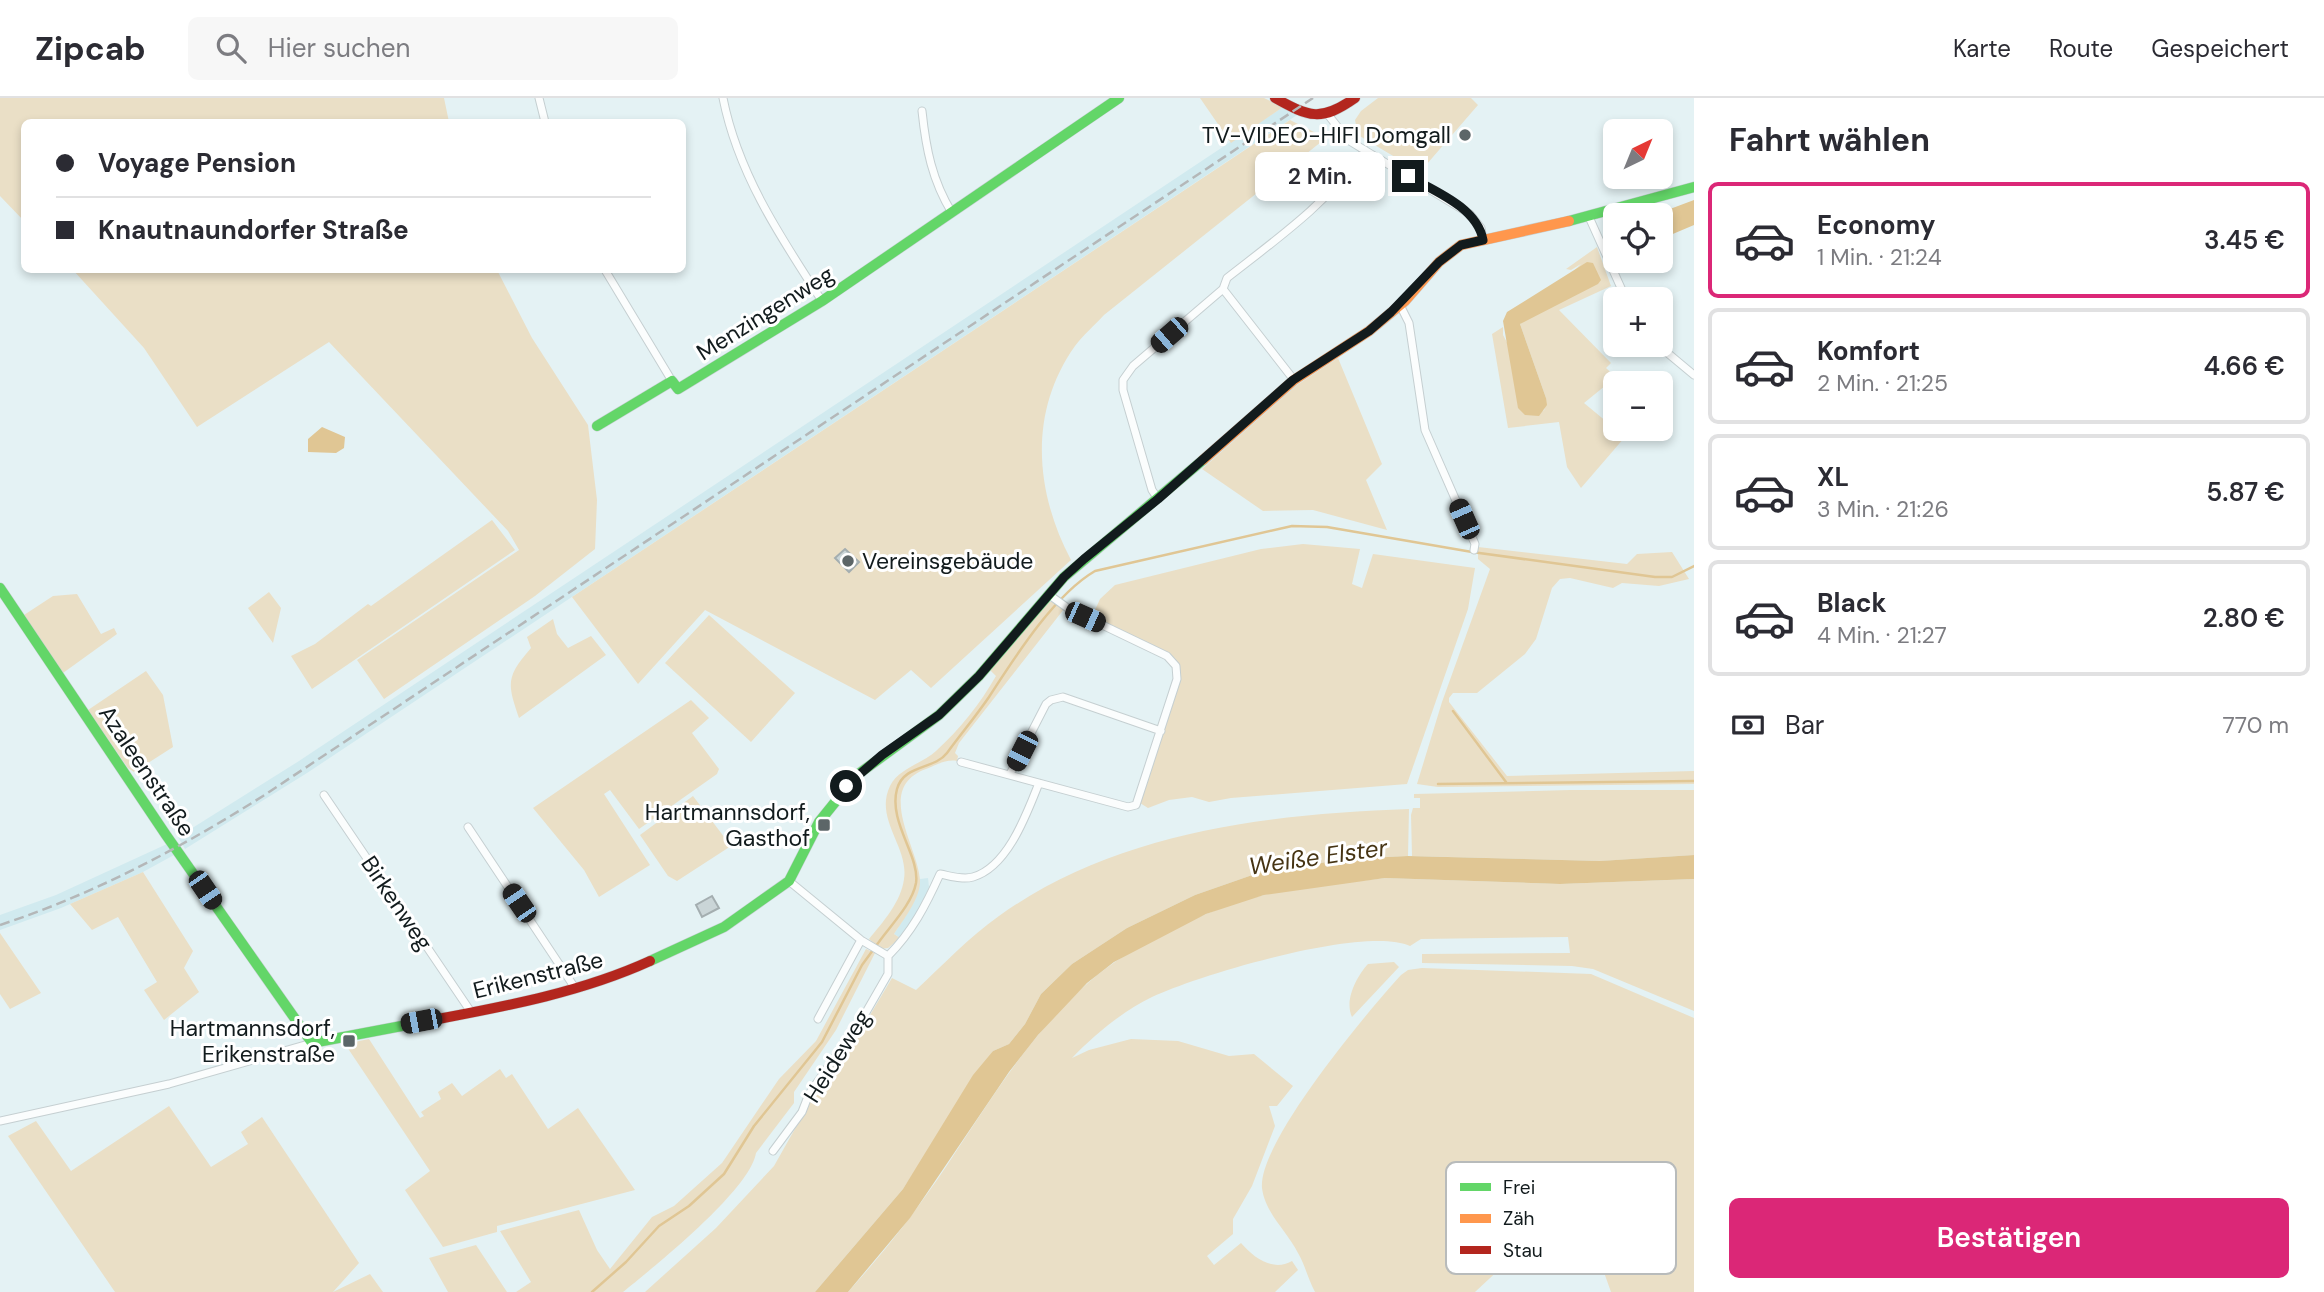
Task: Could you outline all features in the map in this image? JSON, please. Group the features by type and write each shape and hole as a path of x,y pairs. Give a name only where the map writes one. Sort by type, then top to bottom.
{"street":[{"path":"538,98 544,119"},
{"path":"723,98 744,167 762,206 822,301"},
{"name":"Menzingenweg","path":"597,425 672,381 678,389 822,301 1119,98"},
{"path":"1275,98 1309,116 1329,116 1355,98"},
{"path":"922,111 929,164 937,188 952,214"},
{"path":"1329,116 1341,134 1471,214 1481,228 1483,240"},
{"path":"1158,499 1152,490 1123,390 1123,380 1133,366 1223,289 1227,278 1312,212 1332,192 1365,150"},
{"name":"Erikenstraße","path":"0,1121 169,1084 312,1043 471,1012 611,979 708,935 789,881 819,822 857,775 930,722 979,676 1084,559 1158,499 1293,380 1369,331 1400,305 1439,262 1461,245 1589,217 1694,187"},
{"path":"1589,217 1621,287"},
{"path":"607,273 672,381"},
{"path":"1223,289 1293,380"},
{"path":"1400,305 1409,323 1424,430 1475,544 1474,550"},
{"path":"1672,357 1694,375"},
{"name":"Azaleenstraße","path":"0,588 176,849 312,1043"},
{"path":"961,762 1128,807 1136,805 1177,679 1176,666 1167,656 1064,607 1052,597"},
{"path":"1010,774 1046,704 1051,700 1063,698 1161,731"},
{"name":"Heideweg","path":"773,1151 802,1112 809,1094 865,1014 888,974 888,956 904,940 919,917 940,874 973,877 991,867 1025,818 1039,783"},
{"name":"Birkenweg","path":"324,795 471,1012"},
{"path":"468,827 575,988"},
{"path":"789,881 861,940 888,956"},
{"name":"Heideweg","path":"818,1019 861,940"}],"shaded area":[{"path":"0,98 444,98 448,119 21,119 21,218 0,196"},
{"path":"1200,98 1264,98 1283,107 1231,143"},
{"path":"1378,98 1471,98 1478,105 1420,172 1358,135 1355,120 1361,111"},
{"path":"1283,107 1297,115 307,773 185,849 178,837 299,761"},
{"path":"1290,120 1326,138 1104,315 1075,346 1060,371 1049,398 1042,452 1050,507 1071,560 931,688 911,670 875,700 705,610 638,684 572,597"},
{"path":"1694,200 1694,225 1673,234 1673,208"},
{"path":"1597,247 1603,273 1606,273 1611,286 1603,287 1603,290 1559,310 1611,363 1606,368 1609,371 1603,371 1603,388 1584,403 1603,419 1603,441 1622,441 1581,488 1567,467 1559,422 1508,428 1492,334 1503,327 1503,335 1544,411 1546,398 1520,324 1581,264 1571,270 1566,269"},
{"path":"1587,262 1593,263 1601,280 1598,284 1520,324 1547,405 1539,416 1525,415 1518,408 1503,321 1507,312"},
{"path":"76,273 499,273 532,338 588,425 597,500 595,549 535,596 384,699 357,660 519,550 508,531 329,342 197,427 144,348"},
{"path":"1338,358 1382,464 1366,480 1387,530 1313,510 1263,511 1202,469 1297,385"},
{"path":"322,427 345,437 344,448 336,453 308,452 308,439"},
{"path":"492,520 515,550 312,689 291,656 315,644 368,604 371,606"},
{"path":"1303,544 1360,549 1352,584 1362,588 1373,554 1475,568 1468,609 1407,784 1209,802 1192,797 1169,800 1148,808 1140,803 1180,680 1177,666 1169,655 1157,647 1114,629 1102,621 1095,610 1100,599 1115,585 1261,549"},
{"path":"1478,547 1627,564 1637,554 1672,552 1689,579 1659,586 1622,583 1613,588 1570,578 1560,579 1552,588 1536,639 1525,654 1477,693 1453,693 1449,702 1507,776 1694,771 1694,784 1438,787 1417,784 1442,702 1490,569 1478,559"},
{"path":"269,592 281,608 273,643 248,608"},
{"path":"77,594 101,634 114,628 117,634 63,673 24,615 53,596"},
{"path":"1045,602 1055,602 1064,609 959,743 955,753 958,756 957,761 926,769 911,778 903,790 903,819 918,866 920,887 911,908 894,934 900,938 888,948 881,949 869,939 895,904 904,879 902,856 886,810 890,786 905,770 936,751 961,725 996,676 990,670"},
{"path":"709,615 795,693 751,742 665,663"},
{"path":"553,619 557,634 568,648 591,636 606,655 519,718 512,696 513,674 531,648 527,637"},
{"path":"146,671 163,695 173,747 134,772 128,768 88,710"},
{"path":"691,700 709,718 692,733 719,769 717,774 639,829 610,790 604,794 650,865 599,897 584,870 533,808"},
{"path":"1694,790 1694,855 1601,861 1412,856 1411,815 1413,808 1420,808 1420,798 1414,798 1414,794"},
{"path":"693,796 731,846 677,881 668,876 640,835"},
{"path":"1409,809 1408,856 1346,859 1258,873 1195,895 1127,928 1072,964 1041,994 1025,1024 1009,1044 993,1051 903,1189 815,1292 645,1292 716,1228 774,1166 818,1088 870,1015 892,978 916,990 988,924 1044,887 1143,847 1248,823 1302,816"},
{"path":"167,844 174,855 143,872 61,908 0,930 0,915 56,895"},
{"path":"1694,855 1694,879 1560,884 1385,878 1264,895 1206,914 1114,962 1087,983 1038,1035 1009,1072 910,1218 848,1292 815,1292 903,1189 973,1075 993,1051 1009,1044 1025,1024 1041,994 1072,964 1127,928 1195,895 1258,873 1346,859 1408,856 1600,861"},
{"path":"143,872 193,951 184,968 199,992 164,1020 144,990 157,982 118,917 92,930 70,904"},
{"path":"928,878 929,887 916,915 900,938 894,934 908,912 920,879"},
{"path":"1385,878 1560,884 1694,879 1694,1011 1593,969 1572,966 1422,963 1422,954 1570,953 1568,937 1421,939 1410,946 1388,941 1357,942 1281,955 1205,977 1152,997 1130,1009 1099,1032 1072,1058 1089,1050 1131,1039 1178,1041 1229,1056 1254,1054 1293,1086 1277,1106 1269,1106 1275,1126 1252,1186 1233,1219 1233,1234 1207,1256 1214,1265 1241,1243 1264,1262 1278,1265 1292,1261 1298,1270 1275,1292 848,1292 916,1209 1045,1026 1066,1003 1106,968 1148,942 1196,918 1242,901 1294,889"},
{"path":"0,933 41,993 10,1009 0,994"},
{"path":"866,949 875,953 836,1030 794,1092 794,1103 756,1153 750,1169 737,1187 699,1227 623,1292 516,1292 531,1282 500,1231 579,1210 597,1250 610,1269 652,1217 674,1206 722,1163 779,1079 816,1041"},
{"path":"1394,962 1399,967 1352,1017 1351,996 1364,969 1368,964"},
{"path":"1422,968 1591,974 1694,1018 1694,1292 1611,1292 1605,1274 1676,1274 1676,1162 1446,1162 1446,1274 1494,1274 1475,1292 1315,1292 1298,1253 1267,1206 1262,1188 1265,1167 1277,1140 1341,1046 1408,970"},
{"path":"369,1039 420,1118 424,1116 421,1112 441,1099 438,1092 452,1083 462,1096 500,1069 506,1078 512,1074 548,1129 578,1108 635,1190 497,1226 497,1232 443,1247 405,1190 430,1171 345,1044"},
{"path":"169,1106 211,1167 248,1144 241,1132 262,1117 359,1263 333,1292 115,1292 8,1136 36,1121 71,1171"},
{"path":"476,1245 507,1292 448,1292 429,1258"},
{"path":"370,1274 383,1292 333,1292"}],"building":[{"name":"Vereinsgebäude","path":"845,549 859,562 849,572 835,558"},
{"path":"712,896 719,908 702,917 696,905"}],"waterway":[{"path":"876,946 905,908 916,883 916,873 900,826 895,801 901,781 912,771 935,762 947,753 1050,611 1095,571 1292,526 1327,527 1472,552 1655,577 1672,577 1694,566"},
{"path":"1453,711 1506,782"},
{"path":"1438,784 1694,781"},
{"path":"592,1292 626,1262 659,1226 689,1206 724,1174 754,1126 822,1042 862,965 873,950"}],"railway":[{"path":"0,925 69,899 135,869 263,796 1313,98"}],"traffic: fast":[{"path":"597,426 672,381 678,389 822,301 1119,98"},
{"path":"1569,221 1694,187"},
{"path":"650,961 724,927 789,881 819,822 857,775 939,715 979,676 1064,577 1203,460"},
{"path":"0,588 166,835 312,1043 407,1025"}],"traffic: slow":[{"path":"1203,460 1294,380 1369,331 1405,301 1439,262 1461,245 1569,221"}],"traffic: jam":[{"path":"1275,98 1306,113 1315,114 1333,111 1355,98"},
{"path":"407,1025 561,992 591,984 650,961"}],"place":[{"name":"TV-VIDEO-HIFI Domgall","path":"1465,135"},
{"name":"Vereinsgebäude","path":"848,561"},
{"name":"Hartmannsdorf, Gasthof","path":"824,825"},
{"name":"Hartmannsdorf, Erikenstraße","path":"349,1041"}],"route":[{"path":"846,786 882,755 939,715 979,676 1048,594 1084,559 1158,499 1293,380 1369,331 1405,301 1439,262 1461,245 1483,240 1481,228 1471,214 1408,176"}],"water label":[{"name":"Weiße Elster","path":"1318,857"}]}
